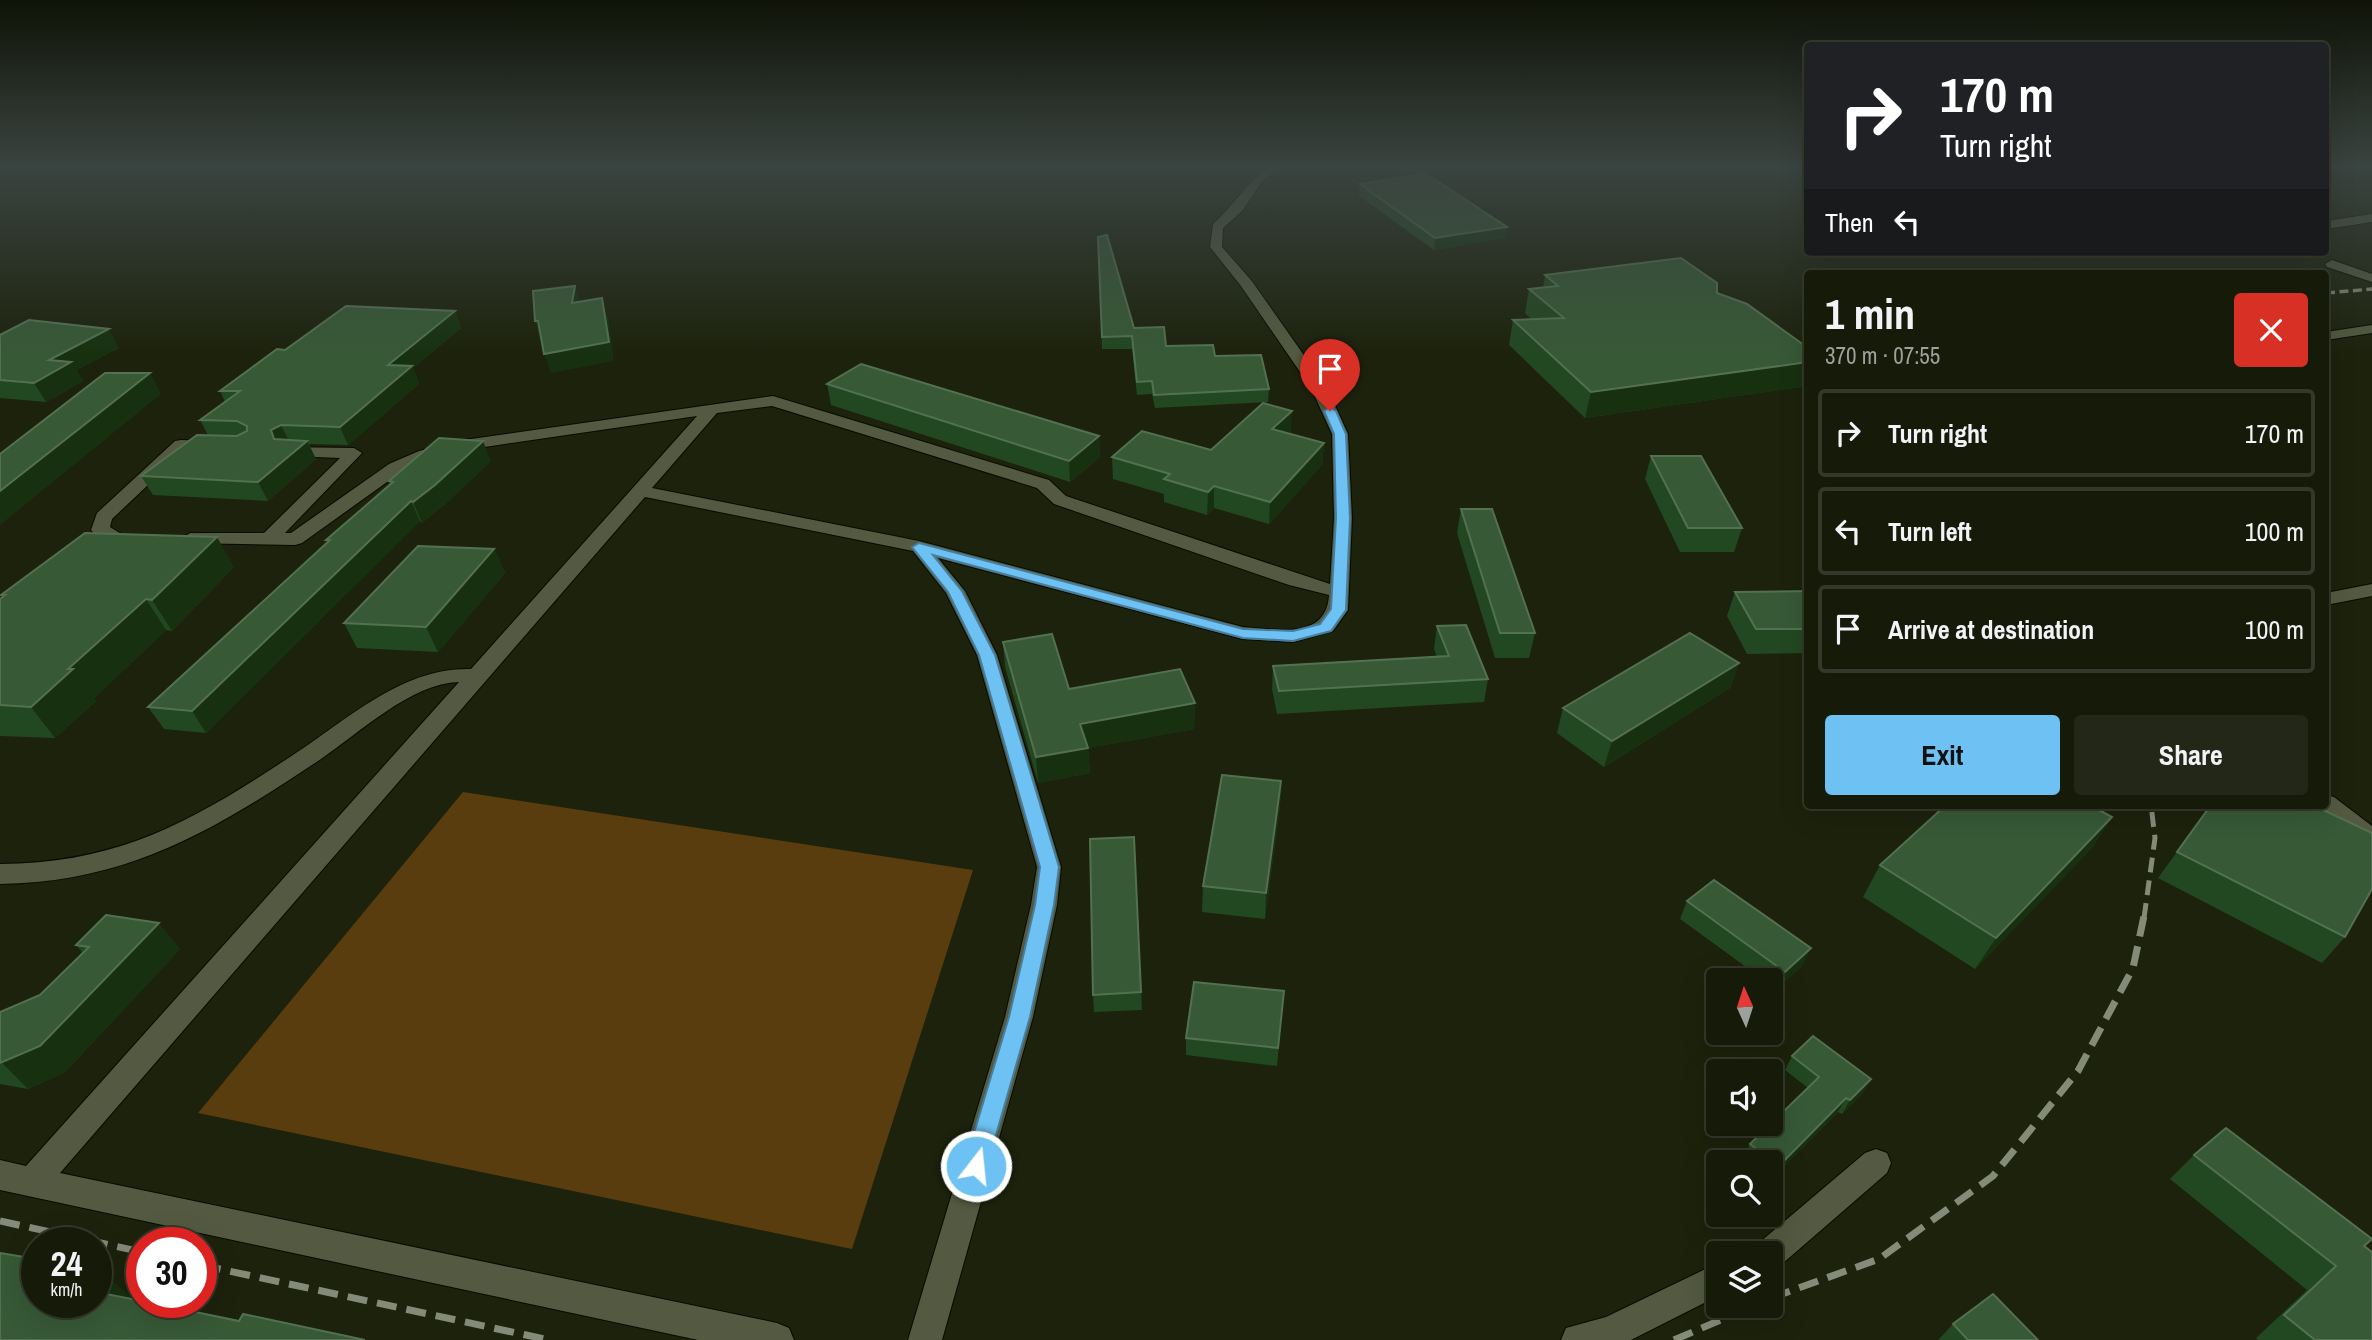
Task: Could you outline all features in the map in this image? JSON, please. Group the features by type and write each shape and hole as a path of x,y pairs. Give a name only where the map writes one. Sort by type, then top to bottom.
{"street":[{"path":"642,491 919,547 1243,633 1293,636 1325,627 1338,610 1343,518 1340,434 1319,388 1246,283 1216,247 1217,231"},
{"path":"2332,264 2372,278"},
{"path":"2329,336 2372,329"},
{"path":"174,538 295,539 395,468 425,455 464,445 773,401 1043,484 1060,500 1296,581 1339,592"},
{"path":"32,1182 712,409"},
{"path":"120,541 100,530 103,517 181,445 234,447"},
{"path":"269,539 354,453 290,451"},
{"path":"919,547 954,591 987,655 1049,867 1044,905 1019,1017 925,1340"},
{"path":"2329,598 2372,590"},
{"path":"0,874 36,874 92,866 148,848 220,810 311,755 407,691 445,676 478,676"},
{"path":"2329,805 2372,839"},
{"path":"1783,1243 1876,1163"},
{"path":"0,1175 777,1340"},
{"path":"1578,1340 1609,1333 1706,1285"}],"shaded area":[{"path":"463,792 973,870 852,1249 198,1113"}],"building":[{"path":"1425,231 1484,231 1435,238"},
{"path":"1107,235 1134,328 1164,327 1166,346 1213,345 1215,356 1261,355 1269,389 1154,395 1152,381 1137,382 1132,336 1102,337 1098,237"},
{"path":"1681,258 1717,283 1717,293 1747,304 1804,345 1804,363 1591,392 1513,320 1564,318 1529,289 1558,286 1545,275"},
{"path":"575,286 572,303 602,298 609,342 544,354 538,321 535,321 533,291"},
{"path":"346,306 455,311 388,365 412,366 340,427 281,425 271,430 274,439 307,441 258,482 141,476 197,435 237,436 247,431 247,426 237,421 200,420 240,391 220,391 277,349 285,350"},
{"path":"29,320 109,329 49,360 71,362 34,383 0,380 0,335"},
{"path":"861,364 1099,436 1069,461 827,384"},
{"path":"105,373 150,373 0,491 0,454"},
{"path":"1263,403 1292,411 1272,429 1324,443 1270,502 1214,486 1208,492 1164,479 1170,474 1112,457 1142,431 1211,450"},
{"path":"439,438 483,441 435,485 411,501 192,711 148,707 330,540 326,540 393,482 389,481"},
{"path":"1651,456 1701,456 1742,528 1688,528"},
{"path":"1461,509 1492,509 1535,633 1500,633"},
{"path":"85,533 217,537 152,600 146,599 68,669 73,669 31,707 0,705 0,599 5,595 1,595"},
{"path":"418,546 494,549 426,627 344,623"},
{"path":"1804,591 1804,629 1756,629 1735,592"},
{"path":"1466,625 1488,679 1279,691 1273,666 1449,656 1437,626"},
{"path":"1690,633 1739,663 1612,741 1563,708"},
{"path":"1052,634 1069,689 1180,669 1195,703 1080,724 1088,748 1036,757 1003,642"},
{"path":"1222,775 1281,781 1266,893 1203,886"},
{"path":"1942,809 2097,809 2112,817 1996,938 1880,865"},
{"path":"2208,809 2321,809 2372,833 2372,889 2345,937 2177,852"},
{"path":"1134,837 1141,992 1093,995 1090,839"},
{"path":"1714,880 1811,948 1785,972 1687,901"},
{"path":"106,915 159,923 40,1046 0,1063 0,1012 40,995 89,947 76,945"},
{"path":"1194,982 1284,991 1278,1048 1186,1038"},
{"path":"1813,1036 1871,1079 1850,1100 1846,1098 1783,1162 1783,1150 1757,1150 1750,1144 1758,1136 1783,1136 1783,1112 1819,1077 1792,1056"},
{"path":"2226,1128 2372,1239 2364,1246 2372,1252 2372,1340 2315,1340 2284,1315 2336,1266 2194,1155"},
{"path":"0,1253 21,1256 21,1318 112,1318 112,1295 126,1298 126,1318 217,1316 239,1321 243,1314 365,1340 0,1340"},
{"path":"1993,1294 2038,1340 1968,1340 1953,1324"}],"railway":[{"path":"2329,293 2372,289"},
{"path":"2144,918 2155,838 2151,809"},
{"path":"1783,1294 1879,1259 1993,1176 2078,1071 2133,968 2144,916"},
{"path":"0,1221 126,1249"},
{"path":"217,1268 549,1340"},
{"path":"1674,1340 1725,1318"}],"route":[{"path":"976,1166 1019,1017 1044,905 1049,867 1038,821 999,702 987,655 954,591 919,547 1243,633 1293,636 1325,627 1338,610 1343,518 1340,434 1330,411"}]}
